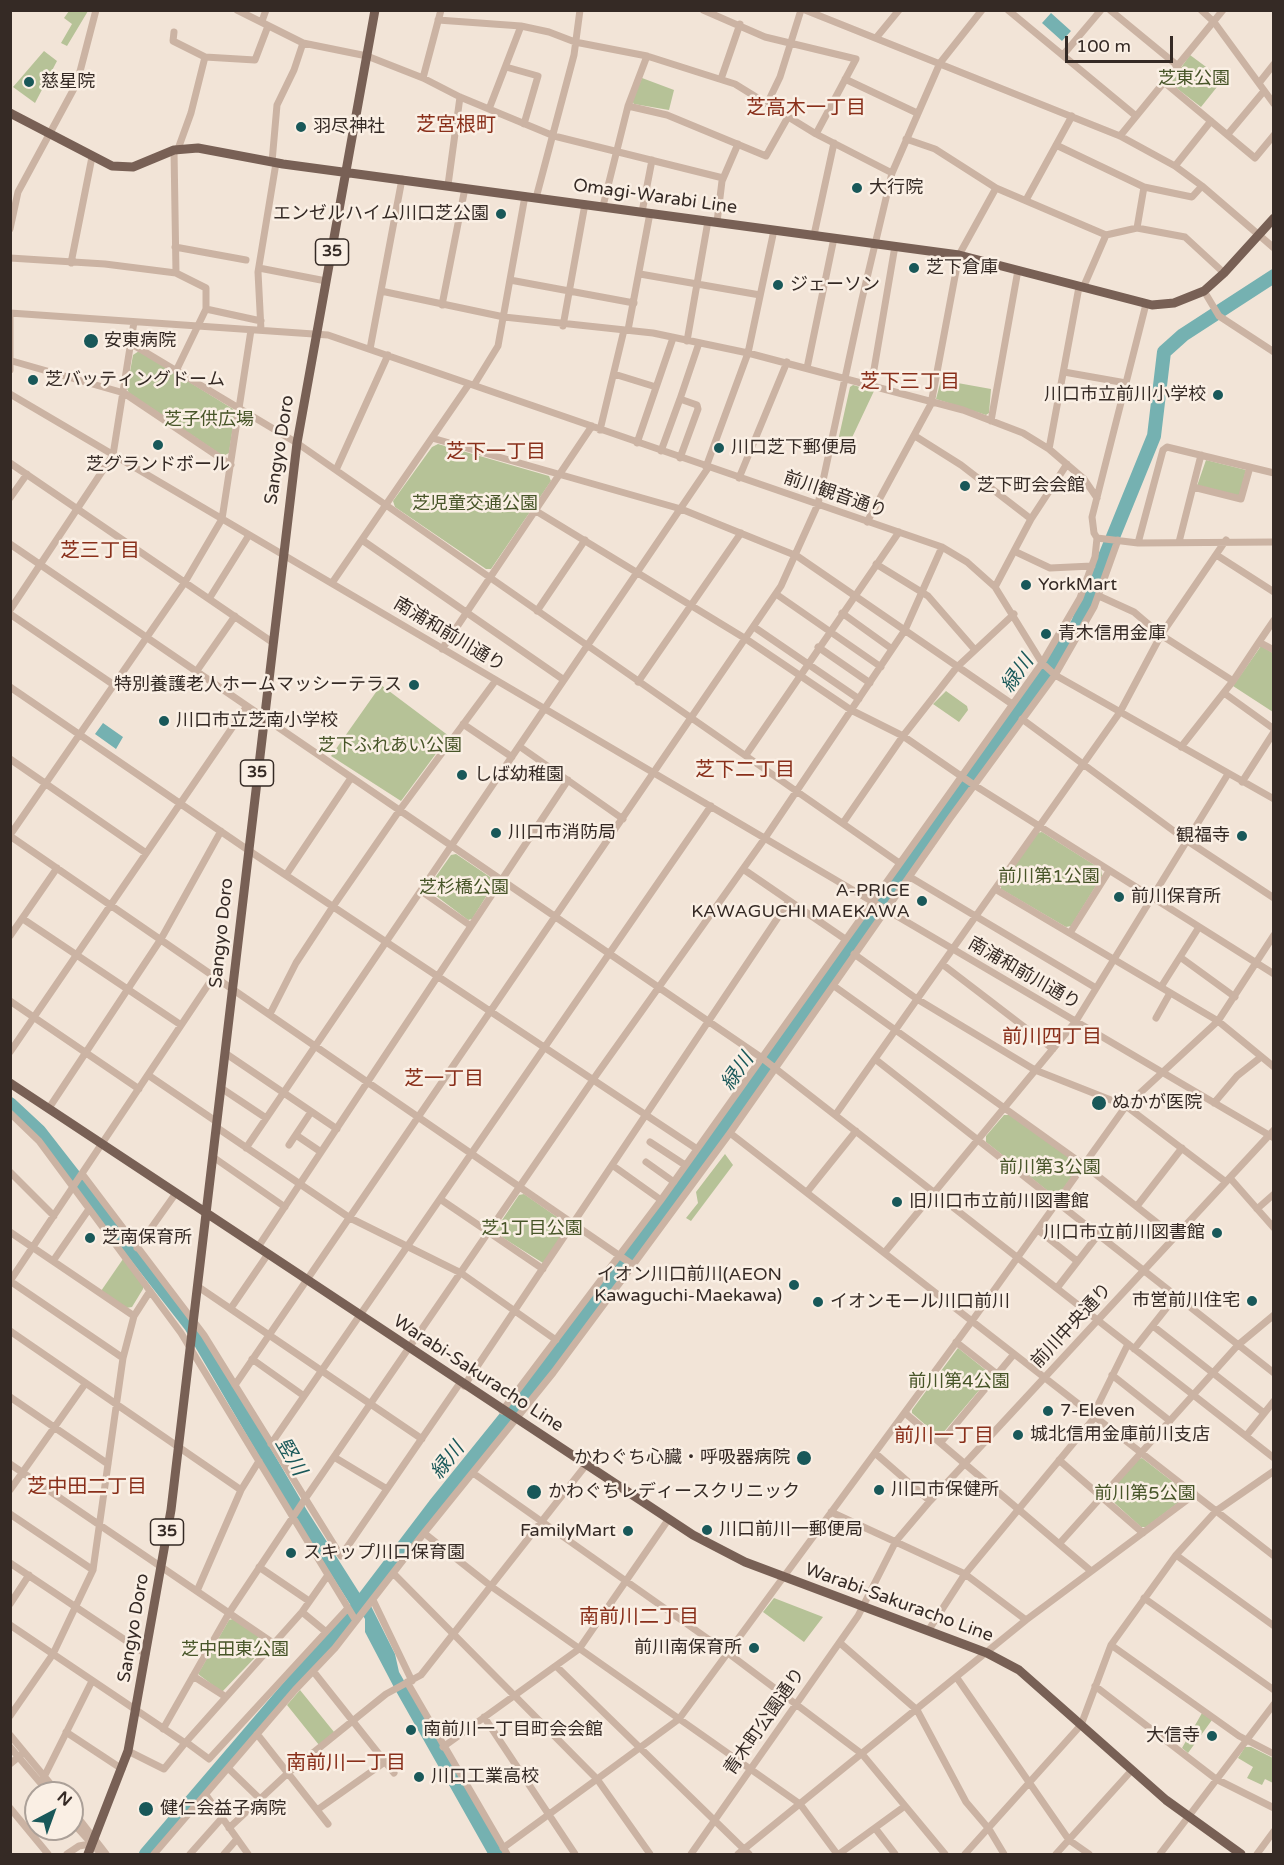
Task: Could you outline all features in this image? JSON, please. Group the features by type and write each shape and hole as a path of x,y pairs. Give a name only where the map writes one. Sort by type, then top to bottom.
{"main road":[{"name":"Sangyo Doro","path":"91,1845 128,1751 162,1567 192,1351 197,1286 282,554 297,443 375,10"},
{"name":"Omagi-Warabi Line","path":"10,113 105,164 126,168 176,150 198,148 274,162 959,255 1146,304 1174,303 1204,291 1224,273 1274,218"},
{"name":"Warabi-Sakuracho Line","path":"10,1083 668,1520 718,1549 783,1578 987,1653 1019,1670 1132,1770 1188,1816 1240,1854"}],"street":[{"path":"10,229 18,192 77,83 96,10"},
{"path":"237,10 303,43 367,56 554,136 723,178"},
{"path":"174,32 173,41 204,57 255,60 265,24 266,10"},
{"path":"423,78 441,10"},
{"path":"536,198 554,136 580,10"},
{"path":"703,10 740,24 765,37 856,59 816,134"},
{"path":"767,104 803,10 1120,136 1175,166 1202,186 1274,248"},
{"path":"876,38 899,10"},
{"path":"235,1385 776,594 796,556 818,504 892,173 940,63 982,10"},
{"path":"1008,10 1136,116"},
{"path":"1063,55 1101,10"},
{"path":"1110,10 1178,66"},
{"path":"1201,10 1214,22 1274,104"},
{"path":"1120,136 1223,10"},
{"path":"438,20 521,26 549,32 575,42 647,56 721,79 816,134 892,173"},
{"path":"721,79 740,24"},
{"path":"489,109 521,26"},
{"path":"261,330 259,268 274,162 277,105 294,70 303,43"},
{"path":"603,206 628,106 647,56"},
{"path":"176,273 176,150 191,113 204,57"},
{"path":"1259,83 1274,64"},
{"path":"506,67 538,76 524,124"},
{"path":"845,79 917,113"},
{"path":"1164,82 1255,158 1274,135"},
{"path":"1228,134 1264,92"},
{"path":"448,185 460,97"},
{"path":"628,106 667,115 766,156 788,117"},
{"path":"1026,200 1072,116"},
{"path":"1175,166 1211,121"},
{"path":"906,139 935,149 996,188 1106,235 1137,228 1185,237 1224,273"},
{"path":"814,235 834,143"},
{"path":"687,341 697,284 723,178 738,144"},
{"path":"1056,145 1144,187 1192,197 1202,186"},
{"path":"71,263 92,157"},
{"path":"600,429 640,274 652,160"},
{"path":"370,349 402,179"},
{"path":"1137,228 1144,187"},
{"path":"442,305 465,188"},
{"path":"867,522 931,404 959,255 996,188"},
{"path":"332,583 498,346 525,196"},
{"path":"564,326 585,204"},
{"path":"246,1148 707,468 748,353 774,230"},
{"path":"1049,449 1081,287 1106,235"},
{"path":"807,368 834,238"},
{"path":"870,387 896,246"},
{"path":"175,247 246,260"},
{"path":"10,258 31,260 44,258 71,263 105,264 176,273 208,290 206,309 176,371"},
{"path":"259,268 326,281"},
{"path":"991,421 1018,270"},
{"path":"640,274 760,295"},
{"path":"510,280 634,303"},
{"path":"381,291 504,317 564,326 626,330 748,353 787,362 931,404 963,410 1023,433 1049,449 1084,479 1097,498"},
{"path":"1204,291 1217,312 1274,352"},
{"path":"154,1854 357,1620 473,1473 556,1340 674,1182 898,862 1043,664 1080,598 1092,566 1097,538 1092,517 1146,304"},
{"path":"206,309 261,321"},
{"path":"10,313 12,361 10,370"},
{"name":"前川観音通り","path":"10,313 317,333 388,355 707,468 942,547 967,562 995,587 1014,614 1043,664 1053,674 1274,799"},
{"path":"114,685 10,612 113,455 134,321"},
{"path":"251,330 222,519 185,582 10,836 633,1265"},
{"path":"637,443 673,338"},
{"path":"130,343 297,443 898,862"},
{"path":"661,451 699,343"},
{"path":"336,470 388,355"},
{"path":"12,361 124,393 231,465"},
{"path":"739,478 787,362"},
{"path":"1064,372 1126,383"},
{"path":"614,374 656,387"},
{"name":"南浦和前川通り","path":"10,394 1162,1073 1272,1134"},
{"path":"680,399 697,405 698,409 680,458"},
{"path":"442,649 592,426"},
{"path":"915,436 961,465 1031,519"},
{"path":"432,438 562,473 681,509 796,556 1012,704"},
{"path":"1138,543 1163,450 1167,447 1274,473"},
{"path":"1179,542 1201,455"},
{"path":"10,463 272,642"},
{"path":"995,587 1031,519 1067,464"},
{"path":"1193,487 1241,499 1250,467"},
{"path":"10,498 27,474"},
{"path":"536,511 746,639 851,710 903,736 1109,871 1274,974"},
{"path":"746,755 899,532"},
{"path":"638,682 741,533"},
{"path":"209,599 249,535"},
{"path":"1097,538 1138,543 1273,541"},
{"path":"362,540 564,680"},
{"path":"537,611 585,540"},
{"path":"509,1415 633,1265 730,1133 854,954 1022,719 1082,631 1099,596 1114,540"},
{"path":"836,1114 1120,712 1161,635 1218,556 1226,540"},
{"path":"10,544 762,1058 1274,1458"},
{"path":"163,1729 229,1612 259,1567 593,1080 660,989 881,667 905,630 942,547"},
{"path":"1014,551 1050,568 1092,566"},
{"path":"1218,556 1274,592"},
{"path":"876,564 922,592 975,650"},
{"path":"776,594 881,667"},
{"path":"1099,596 1134,612 1161,635 1233,681"},
{"path":"842,613 892,649"},
{"path":"843,823 903,736 957,667 1014,614"},
{"path":"196,672 235,616"},
{"path":"1181,747 1233,681 1274,620"},
{"path":"754,627 859,699"},
{"path":"1259,642 1274,650"},
{"path":"818,647 870,683"},
{"path":"270,1014 296,963 334,905 399,811 496,680"},
{"path":"10,687 248,850 334,905 697,1149"},
{"path":"1224,693 1274,731 1242,782"},
{"path":"10,1052 247,706"},
{"path":"1022,719 1186,840 1274,898"},
{"path":"463,724 512,758"},
{"path":"519,746 623,819"},
{"path":"10,759 146,854"},
{"path":"885,1252 1076,1021 1228,774"},
{"path":"286,875 351,778"},
{"path":"258,1247 568,780"},
{"path":"271,1444 711,806"},
{"path":"49,1108 161,939 221,831"},
{"path":"10,936 57,868"},
{"path":"742,869 845,939"},
{"path":"1070,933 1109,871"},
{"path":"910,877 1096,988"},
{"path":"995,889 1218,1021 1274,1067"},
{"path":"421,891 471,926"},
{"path":"82,1176 194,1322 341,1556 515,1311 789,901"},
{"path":"23,918 181,1025"},
{"path":"1161,987 1199,927"},
{"path":"373,1600 443,1747 505,1851 549,1814 679,1719 905,1413 1126,1106 1218,1021 1274,935"},
{"path":"854,954 917,999 1035,1070 1126,1106 1228,1180 1274,1228"},
{"path":"1180,957 1235,997"},
{"path":"942,964 1053,1049"},
{"path":"123,1358 10,1281 214,976"},
{"path":"834,986 1084,1165 1175,1237"},
{"path":"1156,1018 1170,993"},
{"path":"10,1001 139,1089"},
{"path":"225,1053 337,1129"},
{"path":"1214,1103 1237,1076 1261,1057"},
{"path":"875,1059 1274,1373"},
{"path":"148,1075 246,1148 350,1218 461,1273 556,1340"},
{"path":"220,1088 266,1118"},
{"path":"289,1145 311,1112"},
{"path":"10,1113 39,1141 75,1187 192,1351 294,1516 327,1575 357,1620"},
{"path":"807,1192 856,1131"},
{"path":"730,1133 1274,1556"},
{"name":"前川中央通り","path":"863,1608 896,1542 930,1501 1272,1134"},
{"path":"296,1135 321,1152"},
{"path":"650,1142 685,1165"},
{"path":"1137,1206 1182,1148"},
{"path":"213,1157 285,1207"},
{"path":"646,1162 674,1182"},
{"path":"612,1166 661,1200"},
{"path":"10,1172 54,1216"},
{"path":"137,1248 176,1193"},
{"path":"1257,1209 1274,1194"},
{"path":"440,1198 543,1269"},
{"path":"53,1261 89,1209"},
{"path":"1038,1230 1077,1261"},
{"path":"10,1232 134,1316"},
{"path":"1057,1288 1098,1235"},
{"path":"231,1308 268,1254"},
{"path":"197,1286 422,1439"},
{"path":"10,1716 52,1654 93,1570 123,1358 134,1316 150,1291"},
{"path":"928,1631 965,1574 1094,1416 1112,1375 1131,1347 1153,1326 1176,1296"},
{"path":"1059,1544 1238,1345 1274,1315"},
{"path":"1153,1326 1264,1413"},
{"path":"10,1331 241,1490"},
{"path":"956,1342 997,1374"},
{"path":"940,1442 1014,1354"},
{"path":"252,1359 304,1396"},
{"path":"1112,1375 1170,1421"},
{"path":"10,1490 85,1384"},
{"path":"10,1397 108,1464"},
{"path":"1246,1436 1274,1401"},
{"path":"905,1413 1091,1571"},
{"path":"875,1453 930,1501"},
{"path":"334,1457 387,1489"},
{"path":"1059,1460 1143,1533"},
{"path":"197,1591 241,1490 259,1461"},
{"path":"10,1464 100,1523 273,1643"},
{"path":"229,1828 288,1773 392,1689 421,1675 586,1465"},
{"path":"965,1854 1081,1725 1111,1645 1176,1555 1216,1511 1274,1471"},
{"path":"473,1473 728,1653 862,1754 945,1854"},
{"path":"738,1854 747,1852 800,1804 1026,1620 1195,1494"},
{"path":"831,1512 965,1574 1026,1620"},
{"path":"10,1514 93,1570"},
{"path":"443,1747 579,1648 668,1520"},
{"path":"424,1533 492,1587 800,1804 838,1854 905,1806"},
{"path":"1176,1555 1274,1626"},
{"path":"10,1563 146,1654"},
{"path":"259,1567 309,1601"},
{"path":"393,1573 597,1779 650,1854"},
{"path":"10,1604 29,1575"},
{"path":"128,1751 164,1769 302,1612 327,1575"},
{"path":"1144,1598 1274,1690"},
{"name":"青木町公園通り","path":"691,1854 863,1608"},
{"path":"10,1625 209,1759 288,1676 325,1631 350,1610"},
{"path":"302,1612 325,1631"},
{"path":"840,1643 917,1710 966,1802 988,1829 1004,1854"},
{"path":"1111,1645 1246,1740 1274,1754"},
{"path":"556,1666 642,1747 747,1852"},
{"path":"313,1671 394,1773"},
{"path":"193,1676 226,1697"},
{"path":"957,1678 1069,1840 1089,1854"},
{"path":"10,1735 43,1780 92,1681"},
{"path":"1095,1686 1216,1779 1274,1808"},
{"path":"1160,1854 1274,1704"},
{"path":"484,1716 575,1854"},
{"path":"66,1732 122,1769"},
{"path":"257,1734 328,1824"},
{"path":"10,1747 22,1754"},
{"path":"10,1764 22,1754"},
{"path":"316,1810 385,1762"},
{"path":"228,1768 260,1799"},
{"path":"1056,1854 1132,1770"},
{"path":"206,1795 248,1854"},
{"path":"10,1808 48,1854"},
{"path":"190,1854 222,1818"},
{"path":"875,1828 895,1854"},
{"path":"1257,1854 1274,1831"},
{"path":"224,1854 237,1839"},
{"path":"91,1845 101,1854"},
{"path":"67,1854 79,1846 91,1845 106,1854"}],"green space":[{"path":"69,11 88,11 67,46 61,43 72,24 64,18"},
{"path":"44,51 57,61 35,103 13,87"},
{"name":"芝東公園","path":"1190,55 1221,78 1221,82 1201,107 1170,83"},
{"path":"642,78 674,90 669,110 634,104 632,101"},
{"name":"芝子供広場","path":"139,351 233,409 235,413 229,453 223,456 129,393 127,389 133,355"},
{"path":"941,380 991,389 989,413 986,415 936,399"},
{"path":"853,385 874,391 849,444 847,443 842,453 836,450 850,387"},
{"name":"芝児童交通公園","path":"438,444 549,476 551,481 491,569 486,569 395,507 393,501 432,447"},
{"path":"1206,460 1246,470 1239,497 1197,486"},
{"path":"1261,646 1273,653 1273,712 1233,686"},
{"name":"芝下ふれあい公園","path":"381,685 449,736 401,801 331,756"},
{"path":"946,691 967,706 968,710 959,722 933,704"},
{"name":"前川第1公園","path":"1042,832 1101,869 1102,876 1071,926 1066,927 1001,889 1001,885 1036,833"},
{"name":"芝杉橋公園","path":"456,854 493,879 494,884 472,919 468,920 427,889 451,855"},
{"name":"前川第3公園","path":"1004,1115 1010,1115 1077,1163 1077,1169 1059,1195 1053,1195 986,1142 986,1136"},
{"path":"725,1154 733,1165 691,1221 686,1218 698,1203 696,1192"},
{"name":"芝1丁目公園","path":"524,1194 567,1224 567,1229 543,1263 497,1234 496,1229 519,1195"},
{"path":"123,1259 143,1285 132,1307 126,1308 101,1291"},
{"name":"前川第4公園","path":"958,1348 992,1375 942,1434 937,1435 912,1413 912,1410"},
{"name":"前川第5公園","path":"1142,1458 1186,1492 1186,1497 1146,1527 1141,1527 1107,1494"},
{"path":"774,1598 823,1617 804,1642 763,1612"},
{"name":"芝中田東公園","path":"233,1619 265,1641 266,1646 222,1692 198,1674 229,1620"},
{"path":"300,1690 334,1732 319,1745 287,1705"},
{"path":"1202,1713 1212,1720 1188,1753 1182,1748"},
{"path":"1245,1747 1251,1747 1273,1758 1273,1783 1265,1779 1262,1785 1247,1778 1253,1767 1238,1758"}],"water":[{"path":"1051,13 1071,31 1062,41 1042,23"},
{"path":"103,723 123,737 116,749 95,734"},
{"path":"364,1592 395,1654 399,1672 504,1854 488,1854 397,1693 365,1632 365,1619 354,1600"}],"waterway":[{"name":"緑川","path":"146,1854 359,1605 435,1505 564,1345 673,1198 1051,665 1078,623 1154,436 1164,352 1183,335 1274,276"},
{"name":"竪川","path":"10,1104 39,1131 191,1326 301,1514 362,1610"}],"place":[{"name":"慈星院","path":"29,82"},
{"name":"羽尽神社","path":"301,127"},
{"name":"大行院","path":"857,188"},
{"name":"エンゼルハイム川口芝公園","path":"501,214"},
{"name":"芝下倉庫","path":"914,268"},
{"name":"ジェーソン","path":"778,285"},
{"name":"安東病院","path":"91,341"},
{"name":"芝バッティングドーム","path":"33,380"},
{"name":"川口市立前川小学校","path":"1218,395"},
{"name":"芝グランドボール","path":"158,445"},
{"name":"川口芝下郵便局","path":"719,448"},
{"name":"芝下町会会館","path":"965,486"},
{"name":"YorkMart","path":"1026,585"},
{"name":"青木信用金庫","path":"1046,634"},
{"name":"特別養護老人ホームマッシーテラス","path":"414,685"},
{"name":"川口市立芝南小学校","path":"164,721"},
{"name":"しば幼稚園","path":"462,775"},
{"name":"川口市消防局","path":"496,833"},
{"name":"観福寺","path":"1242,836"},
{"name":"前川保育所","path":"1119,897"},
{"name":"A-PRICE KAWAGUCHI MAEKAWA","path":"922,901"},
{"name":"ぬかが医院","path":"1099,1103"},
{"name":"旧川口市立前川図書館","path":"897,1202"},
{"name":"川口市立前川図書館","path":"1217,1233"},
{"name":"芝南保育所","path":"90,1238"},
{"name":"イオン川口前川(AEON Kawaguchi-Maekawa)","path":"794,1285"},
{"name":"市営前川住宅","path":"1252,1301"},
{"name":"イオンモール川口前川","path":"818,1302"},
{"name":"7-Eleven","path":"1048,1411"},
{"name":"城北信用金庫前川支店","path":"1018,1435"},
{"name":"かわぐち心臓・呼吸器病院","path":"804,1458"},
{"name":"川口市保健所","path":"879,1490"},
{"name":"かわぐちレディースクリニック","path":"534,1492"},
{"name":"川口前川一郵便局","path":"707,1530"},
{"name":"FamilyMart","path":"628,1531"},
{"name":"スキップ川口保育園","path":"291,1553"},
{"name":"前川南保育所","path":"754,1648"},
{"name":"南前川一丁目町会会館","path":"411,1730"},
{"name":"大信寺","path":"1212,1736"},
{"name":"川口工業高校","path":"419,1777"},
{"name":"健仁会益子病院","path":"146,1809"}],"district":[{"name":"芝高木一丁目","path":"806,109"},
{"name":"芝宮根町","path":"456,126"},
{"name":"芝下三丁目","path":"910,383"},
{"name":"芝下一丁目","path":"496,453"},
{"name":"芝三丁目","path":"100,552"},
{"name":"芝下二丁目","path":"745,771"},
{"name":"前川四丁目","path":"1052,1038"},
{"name":"芝一丁目","path":"444,1080"},
{"name":"前川一丁目","path":"944,1437"},
{"name":"芝中田二丁目","path":"87,1488"},
{"name":"南前川二丁目","path":"639,1618"},
{"name":"南前川一丁目","path":"346,1764"}]}
